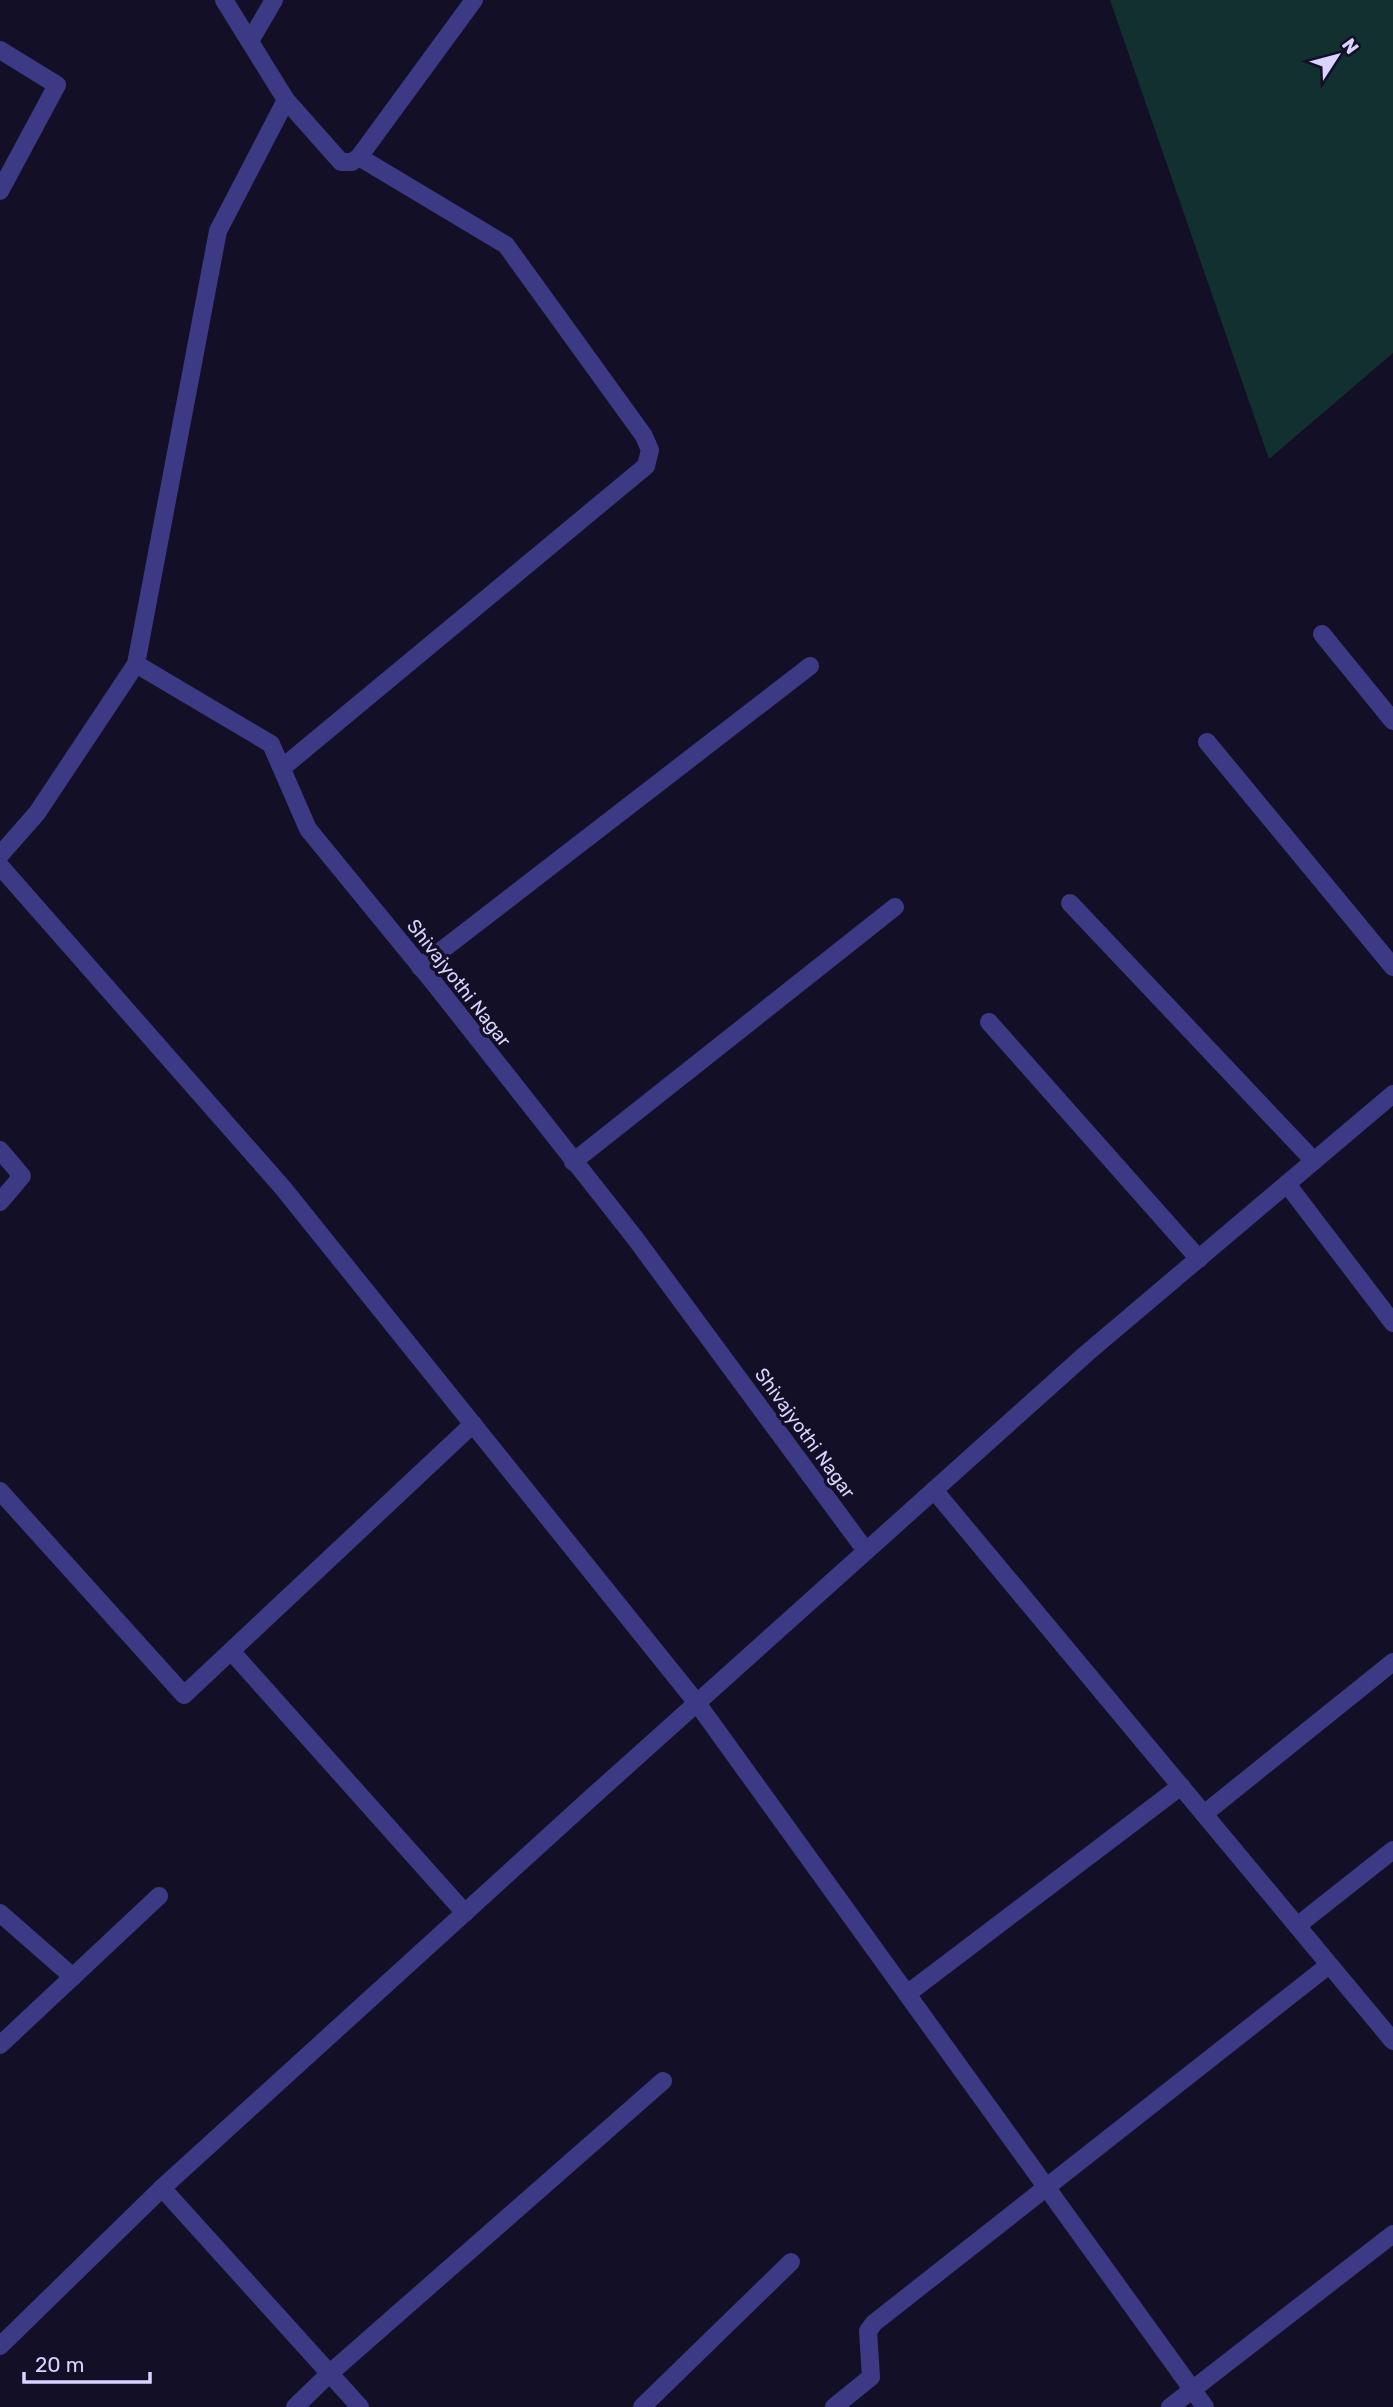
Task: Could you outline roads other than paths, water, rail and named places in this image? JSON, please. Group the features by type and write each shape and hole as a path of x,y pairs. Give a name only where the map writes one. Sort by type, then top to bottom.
{"street":[{"path":"224,0 286,100 341,162 352,162 359,156 474,0"},
{"path":"250,41 274,0"},
{"path":"0,50 57,85 0,191"},
{"path":"0,855 37,813 136,664 218,231 286,100"},
{"path":"282,768 646,466 650,450 644,436 506,245 359,156"},
{"path":"1322,635 1393,721"},
{"name":"Shivajyothi Nagar","path":"136,664 271,744 308,830 420,967 706,1333 866,1551"},
{"path":"420,967 810,666"},
{"path":"1207,742 1393,967"},
{"path":"0,866 283,1188 698,1703 1205,2407"},
{"path":"1070,903 1314,1161"},
{"path":"573,1162 895,907"},
{"path":"989,1022 1199,1259"},
{"path":"0,2346 162,2188 866,1551 1087,1353 1393,1094"},
{"path":"0,1150 22,1176 0,1202"},
{"path":"1287,1184 1393,1323"},
{"path":"0,1491 184,1695 473,1424"},
{"path":"934,1490 1393,2041"},
{"path":"231,1651 466,1913"},
{"path":"1204,1814 1393,1662"},
{"path":"907,1994 1181,1786"},
{"path":"1297,1926 1393,1850"},
{"path":"0,2045 159,1896"},
{"path":"0,1913 73,1977"},
{"path":"834,2407 870,2377 868,2332 874,2323 1329,1965"},
{"path":"295,2407 328,2374 663,2081"},
{"path":"162,2188 360,2407"},
{"path":"1170,2407 1393,2234"},
{"path":"642,2407 791,2262"}]}
